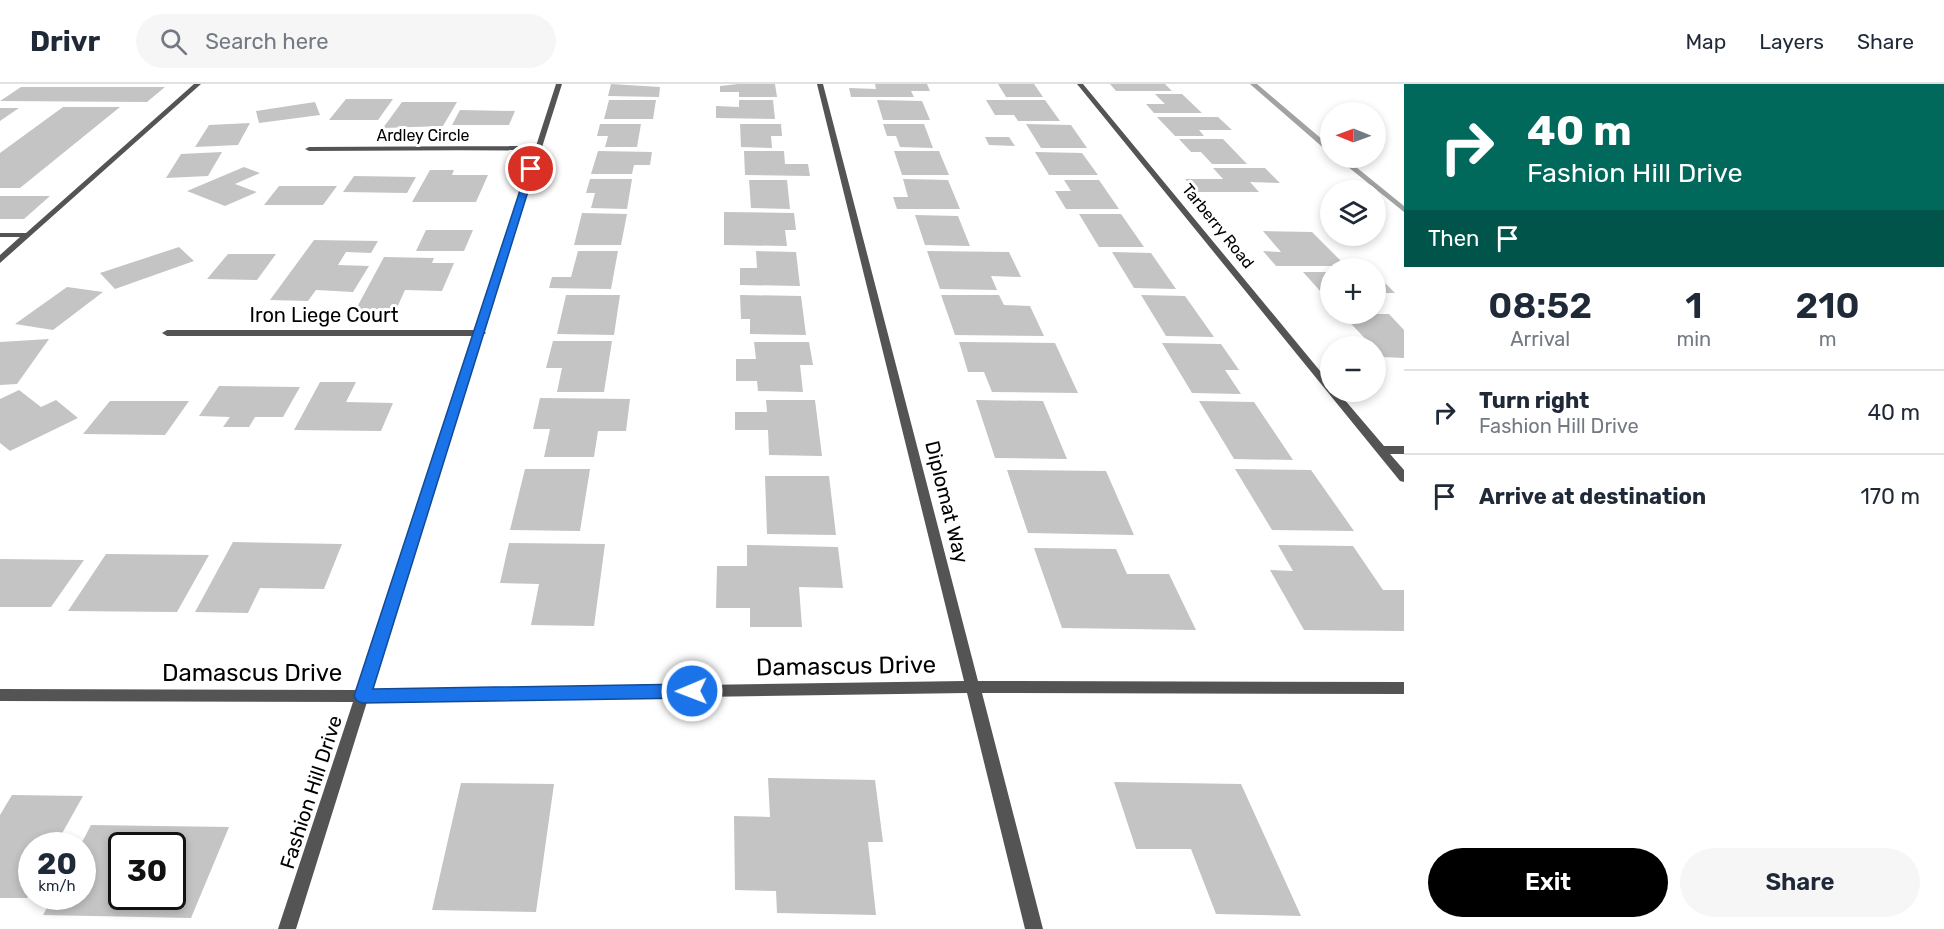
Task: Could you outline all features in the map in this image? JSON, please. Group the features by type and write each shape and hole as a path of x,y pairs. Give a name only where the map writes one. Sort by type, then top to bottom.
{"street":[{"path":"0,260 198,84"},
{"name":"Fashion Hill Drive","path":"287,929 481,333 559,84"},
{"name":"Diplomat Way","path":"820,84 1034,929"},
{"name":"Tarberry Road","path":"1080,84 1320,375"},
{"name":"Ardley Circle","path":"309,149 538,148"},
{"path":"0,235 28,235"},
{"name":"Iron Liege Court","path":"168,333 481,333"},
{"name":"Tarberry Road","path":"1342,402 1404,478"},
{"path":"1381,450 1404,450"},
{"name":"Damascus Drive","path":"0,695 362,696 974,687 1404,688"}],"building":[{"path":"611,84 660,87 659,97 608,96"},
{"path":"775,84 777,97 739,97 739,92 720,92 720,86"},
{"path":"875,84 927,84 930,91 911,91 914,97 851,97 849,88 876,89"},
{"path":"998,84 1034,84 1043,97 1006,97"},
{"path":"1110,84 1165,84 1172,91 1116,91"},
{"path":"21,87 165,87 147,102 0,101"},
{"path":"1155,94 1182,94 1202,113 1154,113 1146,104 1165,104"},
{"path":"346,99 393,99 378,120 329,120"},
{"path":"609,100 656,100 653,119 604,119"},
{"path":"739,100 773,100 775,119 716,118 716,106 739,107"},
{"path":"877,100 922,101 930,120 883,120"},
{"path":"986,100 1045,100 1060,121 1018,121 1014,115 995,115"},
{"path":"315,102 320,115 259,123 256,111"},
{"path":"402,102 457,102 443,126 383,128"},
{"path":"63,107 120,107 20,188 0,188 0,153"},
{"path":"0,108 19,108 0,121"},
{"path":"460,110 515,111 509,125 452,125"},
{"path":"1157,117 1218,117 1232,130 1199,130 1204,136 1175,136"},
{"path":"250,123 238,145 195,147 209,125"},
{"path":"600,124 641,124 637,147 605,147 608,136 597,136"},
{"path":"740,124 781,124 782,136 771,136 772,148 741,147"},
{"path":"883,124 924,124 933,148 900,147 896,136 887,136"},
{"path":"1026,124 1071,125 1087,148 1041,148"},
{"path":"985,137 1009,137 1015,146 989,145"},
{"path":"1179,139 1223,139 1247,164 1212,164 1201,152 1191,152"},
{"path":"598,151 652,152 650,165 634,165 632,174 591,174"},
{"path":"744,151 784,151 785,164 808,164 810,176 745,175"},
{"path":"894,151 939,151 949,175 902,175"},
{"path":"222,152 208,176 166,178 181,154"},
{"path":"1035,152 1082,153 1098,175 1049,175"},
{"path":"244,167 260,173 235,184 257,192 225,206 187,191"},
{"path":"1213,168 1265,168 1280,183 1250,182 1259,192 1196,192 1185,179 1223,179"},
{"path":"430,170 454,170 452,175 488,175 476,202 412,202"},
{"path":"354,176 416,177 407,193 343,192"},
{"path":"590,179 632,179 627,209 591,208 595,193 586,193"},
{"path":"903,179 948,180 960,209 897,209 893,197 908,197"},
{"path":"749,180 787,180 790,209 751,208"},
{"path":"1064,180 1099,180 1119,209 1066,209 1055,191 1071,191"},
{"path":"279,186 337,186 323,205 264,205"},
{"path":"0,196 50,196 24,219 0,219"},
{"path":"724,212 794,213 796,230 785,230 787,246 724,245"},
{"path":"582,213 627,214 621,245 574,245"},
{"path":"1079,214 1121,214 1144,247 1099,247"},
{"path":"915,215 958,216 970,246 925,245"},
{"path":"426,230 473,230 464,251 416,251"},
{"path":"1263,231 1312,232 1320,240 1320,246 1326,246 1338,258 1320,258 1320,266 1276,266 1263,251 1281,252"},
{"path":"314,240 378,241 371,253 346,252 338,265 369,266 353,292 316,290 308,301 270,300"},
{"path":"179,247 194,261 115,289 100,273"},
{"path":"578,251 618,251 611,289 549,288 552,277 571,277"},
{"path":"756,251 796,252 800,286 740,285 740,268 757,268"},
{"path":"927,251 1009,252 1021,277 991,276 997,290 940,289"},
{"path":"1112,252 1151,253 1176,289 1134,288"},
{"path":"228,254 276,254 257,280 207,279"},
{"path":"384,257 434,258 432,263 454,263 442,291 405,290 396,310 356,309"},
{"path":"1303,272 1320,272 1320,291"},
{"path":"1386,284 1395,293 1386,293"},
{"path":"67,287 103,292 53,330 15,324"},
{"path":"566,295 620,295 614,335 557,334"},
{"path":"740,295 801,296 806,335 750,334 750,319 741,319"},
{"path":"941,295 999,295 1004,305 1030,306 1044,336 955,335"},
{"path":"1141,295 1185,296 1214,337 1166,336"},
{"path":"1386,314 1389,314 1404,330 1404,358 1386,357 1386,336 1363,336 1351,324 1386,324"},
{"path":"49,339 17,384 0,385 0,342"},
{"path":"553,341 612,341 604,392 557,392 562,368 546,368"},
{"path":"754,342 809,342 813,365 800,365 803,392 758,391 757,381 736,381 736,359 756,359"},
{"path":"959,342 1055,343 1078,393 992,392 984,372 968,372"},
{"path":"1162,343 1221,344 1239,370 1225,370 1241,394 1192,393"},
{"path":"320,382 356,382 346,402 393,403 381,431 294,430"},
{"path":"219,386 300,387 283,417 255,417 249,427 223,427 230,417 199,416"},
{"path":"19,390 41,407 56,400 78,418 10,451 0,443 0,399"},
{"path":"540,398 630,399 626,431 598,431 594,457 544,457 550,429 533,429"},
{"path":"766,400 815,400 822,456 769,455 768,430 735,430 735,412 767,412"},
{"path":"976,400 1043,401 1067,459 995,458"},
{"path":"110,401 189,401 165,435 83,434"},
{"path":"1199,401 1254,402 1293,460 1234,459"},
{"path":"525,469 590,469 580,531 510,530"},
{"path":"1235,469 1311,470 1354,531 1272,530"},
{"path":"1007,470 1106,471 1134,535 1028,533"},
{"path":"765,476 829,476 836,535 767,534"},
{"path":"233,542 342,544 324,589 260,588 248,613 195,612"},
{"path":"509,543 605,544 594,626 531,625 539,584 500,583"},
{"path":"747,545 838,547 843,588 799,587 802,627 750,627 750,608 716,608 717,566 747,566"},
{"path":"1278,545 1353,546 1383,590 1404,590 1404,631 1304,630 1270,570 1293,571"},
{"path":"1034,548 1116,549 1127,574 1169,574 1196,630 1062,628"},
{"path":"106,554 209,555 177,612 68,611"},
{"path":"0,559 84,560 51,607 0,607"},
{"path":"768,778 875,780 883,842 868,842 876,915 777,913 776,891 735,890 734,816 770,817"},
{"path":"1114,782 1241,784 1301,916 1216,914 1191,849 1136,849"},
{"path":"461,783 554,784 536,912 432,910"},
{"path":"12,795 83,796 63,832 18,832 18,898 0,898 0,815"},
{"path":"91,825 229,827 191,918 43,915 46,910 96,910 96,832 87,832"}],"waterway":[{"path":"1253,84 1320,141"},
{"path":"1353,168 1404,210"}],"route":[{"path":"531,169 481,333 362,696 692,691"}]}
